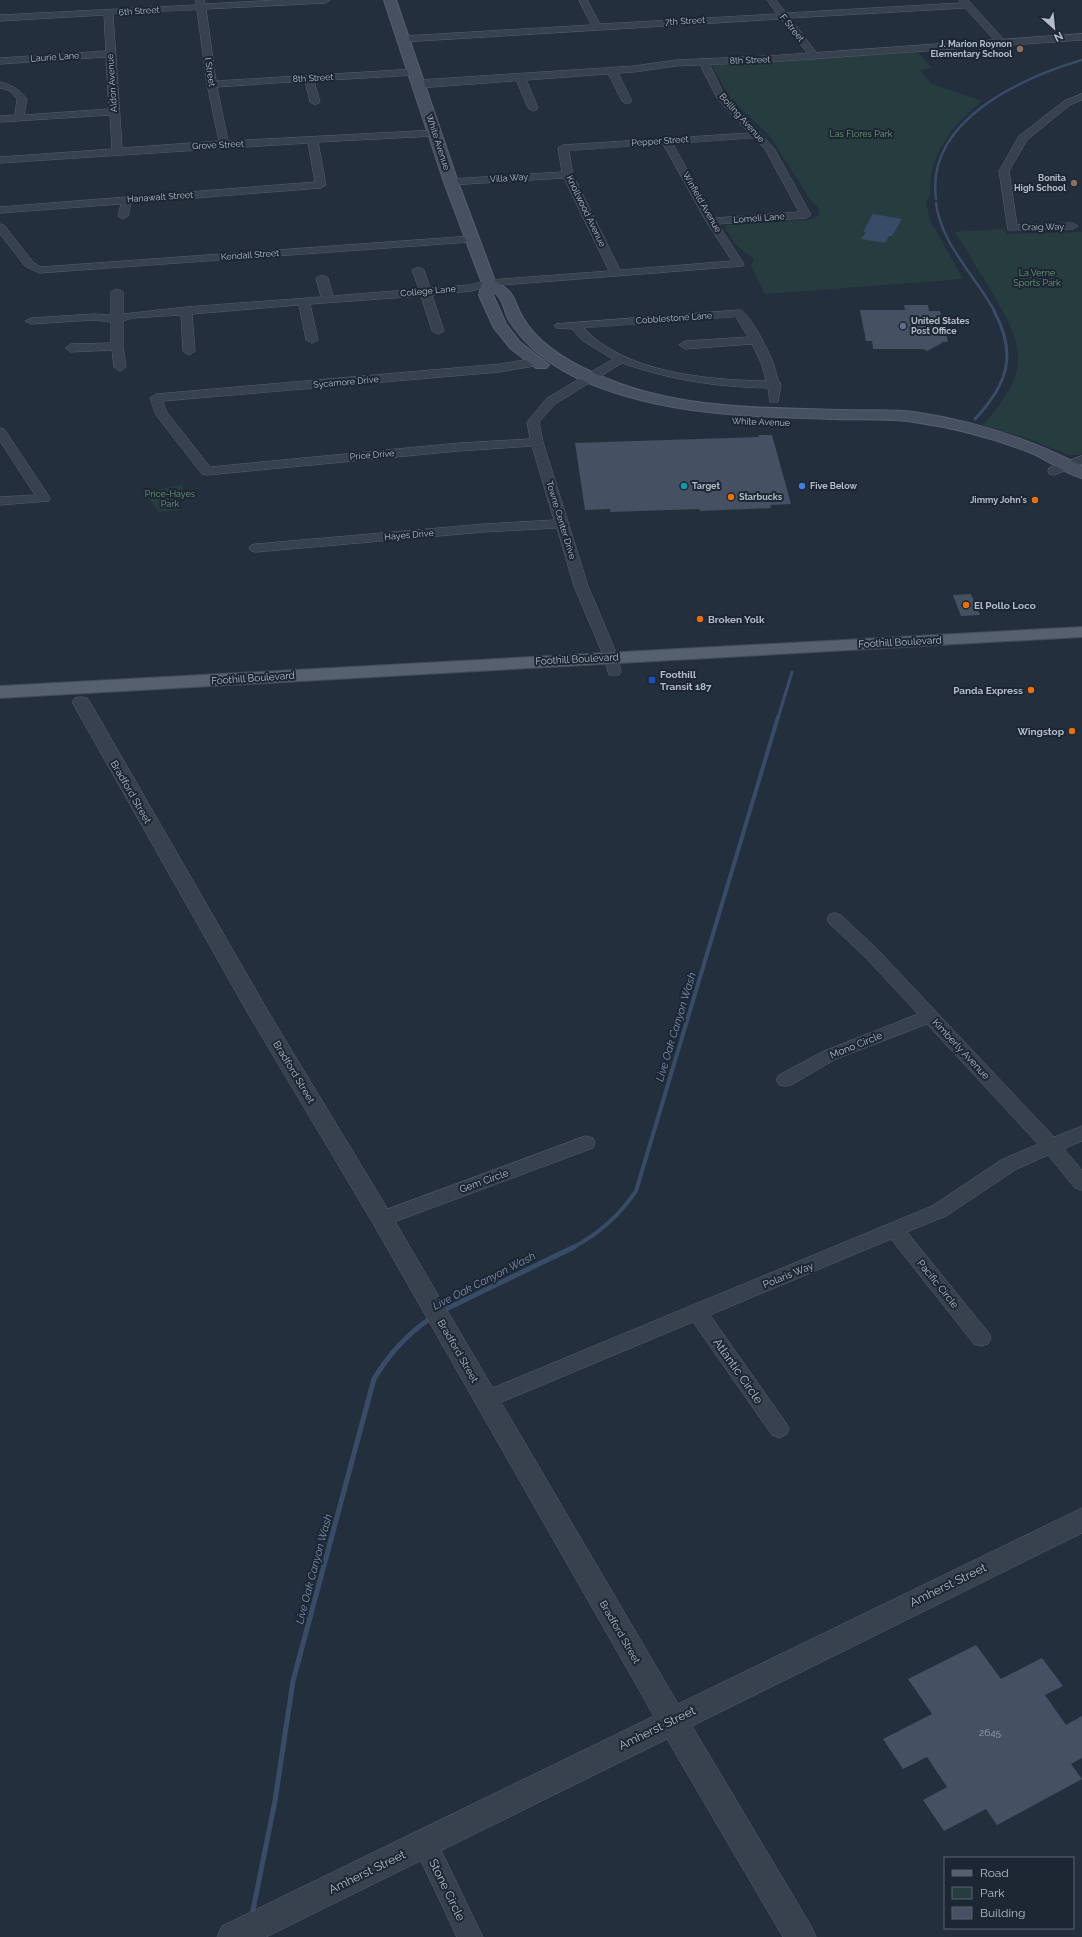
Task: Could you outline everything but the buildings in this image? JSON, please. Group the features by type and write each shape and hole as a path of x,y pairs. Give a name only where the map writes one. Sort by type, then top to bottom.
{"main road":[{"name":"White Avenue","path":"390,0 436,133 451,182 489,283 486,295 499,325 515,345 536,362 558,376 585,381 643,396 705,408 752,412 885,415 938,421 980,430 1028,446 1078,466"},
{"name":"White Avenue","path":"489,283 505,293 516,319 532,340 606,396 657,411 700,419 885,425 928,429 1000,448 1054,471 1082,488"},
{"name":"Foothill Boulevard","path":"76,695 612,664 1082,632"},
{"name":"Foothill Boulevard","path":"612,664 1082,647"},
{"path":"0,692 76,695"},
{"path":"0,706 76,695"}],"street":[{"name":"6th Street","path":"0,18 16,22 201,3 326,0"},
{"path":"583,0 596,26"},
{"name":"F Street","path":"771,0 814,56"},
{"name":"7th Street","path":"403,40 965,2"},
{"path":"965,2 1001,42"},
{"name":"I Street","path":"201,3 212,84 224,144"},
{"name":"Aldon Avenue","path":"108,13 116,152"},
{"name":"8th Street","path":"212,84 309,79 520,77 612,71 703,62 814,56 1082,37"},
{"name":"Laurie Lane","path":"0,61 110,54"},
{"name":"Bolling Avenue","path":"703,62 720,96 758,134 769,148 806,215"},
{"path":"612,71 627,101"},
{"path":"520,77 533,108"},
{"path":"309,79 316,102"},
{"path":"0,85 13,89 22,99 19,118"},
{"name":"Craig Way","path":"1073,226 1012,228 1004,171 1023,138 1067,103 1082,96"},
{"path":"0,119 113,112"},
{"name":"Grove Street","path":"0,160 224,144 436,133"},
{"name":"Pepper Street","path":"563,148 758,134"},
{"name":"Hanawalt Street","path":"0,210 321,185 313,140"},
{"name":"Winfield Avenue","path":"666,140 711,221 739,264"},
{"name":"Knollwood Avenue","path":"563,148 568,175 616,273"},
{"name":"Villa Way","path":"451,182 568,175"},
{"path":"124,216 128,199"},
{"name":"Lomeli Lane","path":"711,221 806,215"},
{"name":"Kendall Street","path":"0,227 29,264 39,270 472,239"},
{"name":"College Lane","path":"31,321 94,317 117,319 132,315 186,310 471,288 489,283 739,264"},
{"path":"418,270 438,331"},
{"path":"322,278 328,300"},
{"path":"118,292 117,346 120,366"},
{"path":"304,301 312,340"},
{"path":"186,310 189,351"},
{"name":"Cobblestone Lane","path":"560,326 740,313 772,370 775,385 774,399"},
{"path":"575,325 591,342 622,358 682,377 727,384 775,385"},
{"path":"685,345 756,340"},
{"path":"71,348 117,346"},
{"path":"585,381 622,358"},
{"name":"Sycamore Drive","path":"207,471 160,412 156,398 500,368 536,362"},
{"name":"Towne Center Drive","path":"585,381 551,401 533,422 537,442 581,586 612,664"},
{"path":"0,432 44,498 0,501"},
{"name":"Price Drive","path":"207,471 459,447 537,442"},
{"path":"1054,471 1078,466"},
{"name":"Hayes Drive","path":"256,548 484,528 563,524"},
{"name":"Bradford Street","path":"76,695 252,1002 382,1219 485,1400 800,1937"},
{"name":"Kimberly Avenue","path":"835,919 874,955 1050,1145 1082,1184"},
{"name":"Mono Circle","path":"785,1080 830,1055 930,1016"},
{"name":"Polaris Way","path":"485,1400 895,1231 939,1211 1008,1165 1050,1145 1082,1133"},
{"name":"Gem Circle","path":"382,1219 586,1143"},
{"name":"Pacific Circle","path":"895,1231 982,1338"},
{"name":"Atlantic Circle","path":"696,1312 779,1429"},
{"name":"Amherst Street","path":"233,1937 425,1844 672,1720 1082,1520"},
{"name":"Stone Circle","path":"425,1844 470,1937"}],"green space":[{"name":"Las Flores Park","path":"918,52 932,68 920,70 932,84 982,101 964,116 938,153 930,178 929,196 926,202 930,220 963,279 765,294 751,266 754,259 735,244 725,228 726,225 808,220 818,216 820,210 809,198 770,136 731,99 713,67 714,65"},
{"name":"La Verne Sports Park","path":"1004,229 1007,234 1082,232 1082,455 1069,455 1029,439 983,425 998,407 1015,376 1018,362 1017,347 1013,331 1004,314 955,232"},
{"name":"Price-Hayes Park","path":"183,484 180,510 158,512 145,493"}],"water":[{"path":"873,214 902,219 892,236 889,236 885,243 861,239 866,232 863,232"}],"waterway":[{"path":"936,199 937,171 946,147 961,125 982,107 1006,91 1032,78 1082,60"},
{"path":"936,203 939,218 952,246 995,312"},
{"path":"975,419 995,394 1006,369 1006,342 994,311"},
{"name":"Live Oak Canyon Wash","path":"778,718 792,672"},
{"name":"Live Oak Canyon Wash","path":"574,1247 591,1237 608,1224 636,1191 778,717"},
{"name":"Live Oak Canyon Wash","path":"442,1311 574,1247"},
{"name":"Live Oak Canyon Wash","path":"252,1915 275,1801 293,1681 374,1379 399,1345 422,1324 431,1318"}],"place":[{"name":"J. Marion Roynon Elementary School","path":"1020,49"},
{"name":"Bonita High School","path":"1074,183"},
{"name":"United States Post Office","path":"903,326"},
{"name":"Target","path":"684,486"},
{"name":"Five Below","path":"802,486"},
{"name":"Starbucks","path":"731,497"},
{"name":"Jimmy John's","path":"1035,500"},
{"name":"El Pollo Loco","path":"966,605"},
{"name":"Broken Yolk","path":"700,619"},
{"name":"Foothill Transit 187","path":"652,680"},
{"name":"Panda Express","path":"1031,690"},
{"name":"Wingstop","path":"1072,731"}]}
